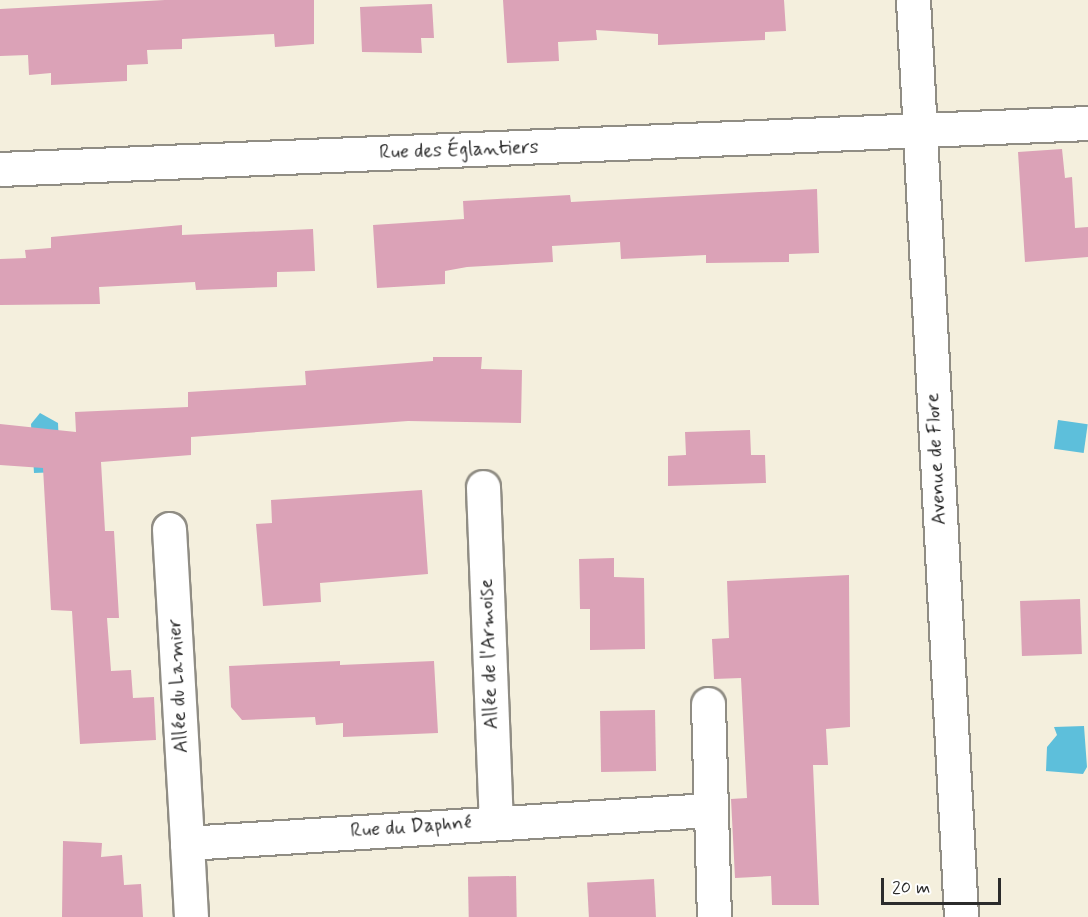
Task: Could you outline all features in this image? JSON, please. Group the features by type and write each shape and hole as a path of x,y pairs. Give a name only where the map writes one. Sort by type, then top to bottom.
{"street":[{"name":"Avenue de Flore","path":"913,0 918,132 962,917"},
{"name":"Rue des Églantiers","path":"0,169 918,132 1088,123"},
{"name":"Allée de l'Armoise","path":"483,487 496,821"},
{"name":"Allée du Lamier","path":"169,529 187,843"},
{"path":"708,704 708,810 714,917"},
{"name":"Rue du Daphné","path":"187,843 496,821 708,810"},
{"path":"187,843 191,917"}],"water":[{"path":"40,413 58,423 60,472 34,473 31,424"},
{"path":"1058,420 1088,424 1084,453 1054,449"},
{"path":"1084,726 1087,767 1083,774 1046,771 1047,747 1057,735 1054,727"}],"building":[{"path":"165,0 314,0 314,44 275,47 274,34 182,39 182,49 147,50 148,64 127,65 127,81 51,85 51,73 29,75 28,55 0,56 0,9"},
{"path":"503,0 784,0 786,31 765,32 765,40 658,45 658,34 596,30 597,40 558,42 559,61 507,63"},
{"path":"432,4 434,38 421,38 422,53 362,52 360,7"},
{"path":"1062,149 1065,178 1072,177 1075,228 1088,227 1088,257 1025,262 1018,152"},
{"path":"817,189 819,253 789,254 789,262 706,263 706,255 621,259 620,242 552,246 553,262 467,267 445,271 445,284 377,288 373,225 464,219 463,201 570,195 571,202"},
{"path":"182,225 182,235 313,229 315,271 277,272 277,287 196,290 195,282 99,287 100,304 0,305 0,259 26,258 25,250 51,248 51,237"},
{"path":"433,357 482,357 481,369 522,370 521,423 408,421 191,437 191,455 101,462 105,531 114,531 119,618 107,618 111,671 131,670 133,698 154,697 156,740 80,744 72,611 51,610 43,468 0,465 0,424 76,432 75,412 188,407 188,392 306,385 305,371 433,361"},
{"path":"750,430 751,455 765,455 766,483 668,486 668,456 686,455 685,432"},
{"path":"422,490 428,574 320,583 321,602 263,606 256,524 272,523 271,500"},
{"path":"614,558 614,577 644,578 645,649 590,650 590,609 580,609 579,559"},
{"path":"849,575 850,727 826,729 828,765 813,765 819,905 772,905 771,876 735,878 731,799 747,798 741,678 714,679 712,639 729,638 727,581"},
{"path":"1080,599 1082,654 1022,656 1020,601"},
{"path":"340,661 340,665 434,661 438,733 343,737 343,723 316,725 315,717 242,720 231,707 229,666"},
{"path":"655,710 656,771 601,772 600,711"},
{"path":"63,841 102,843 101,857 122,855 124,885 141,884 143,917 62,917"},
{"path":"516,876 517,917 469,917 468,877"},
{"path":"654,879 656,917 589,917 587,883"}]}
